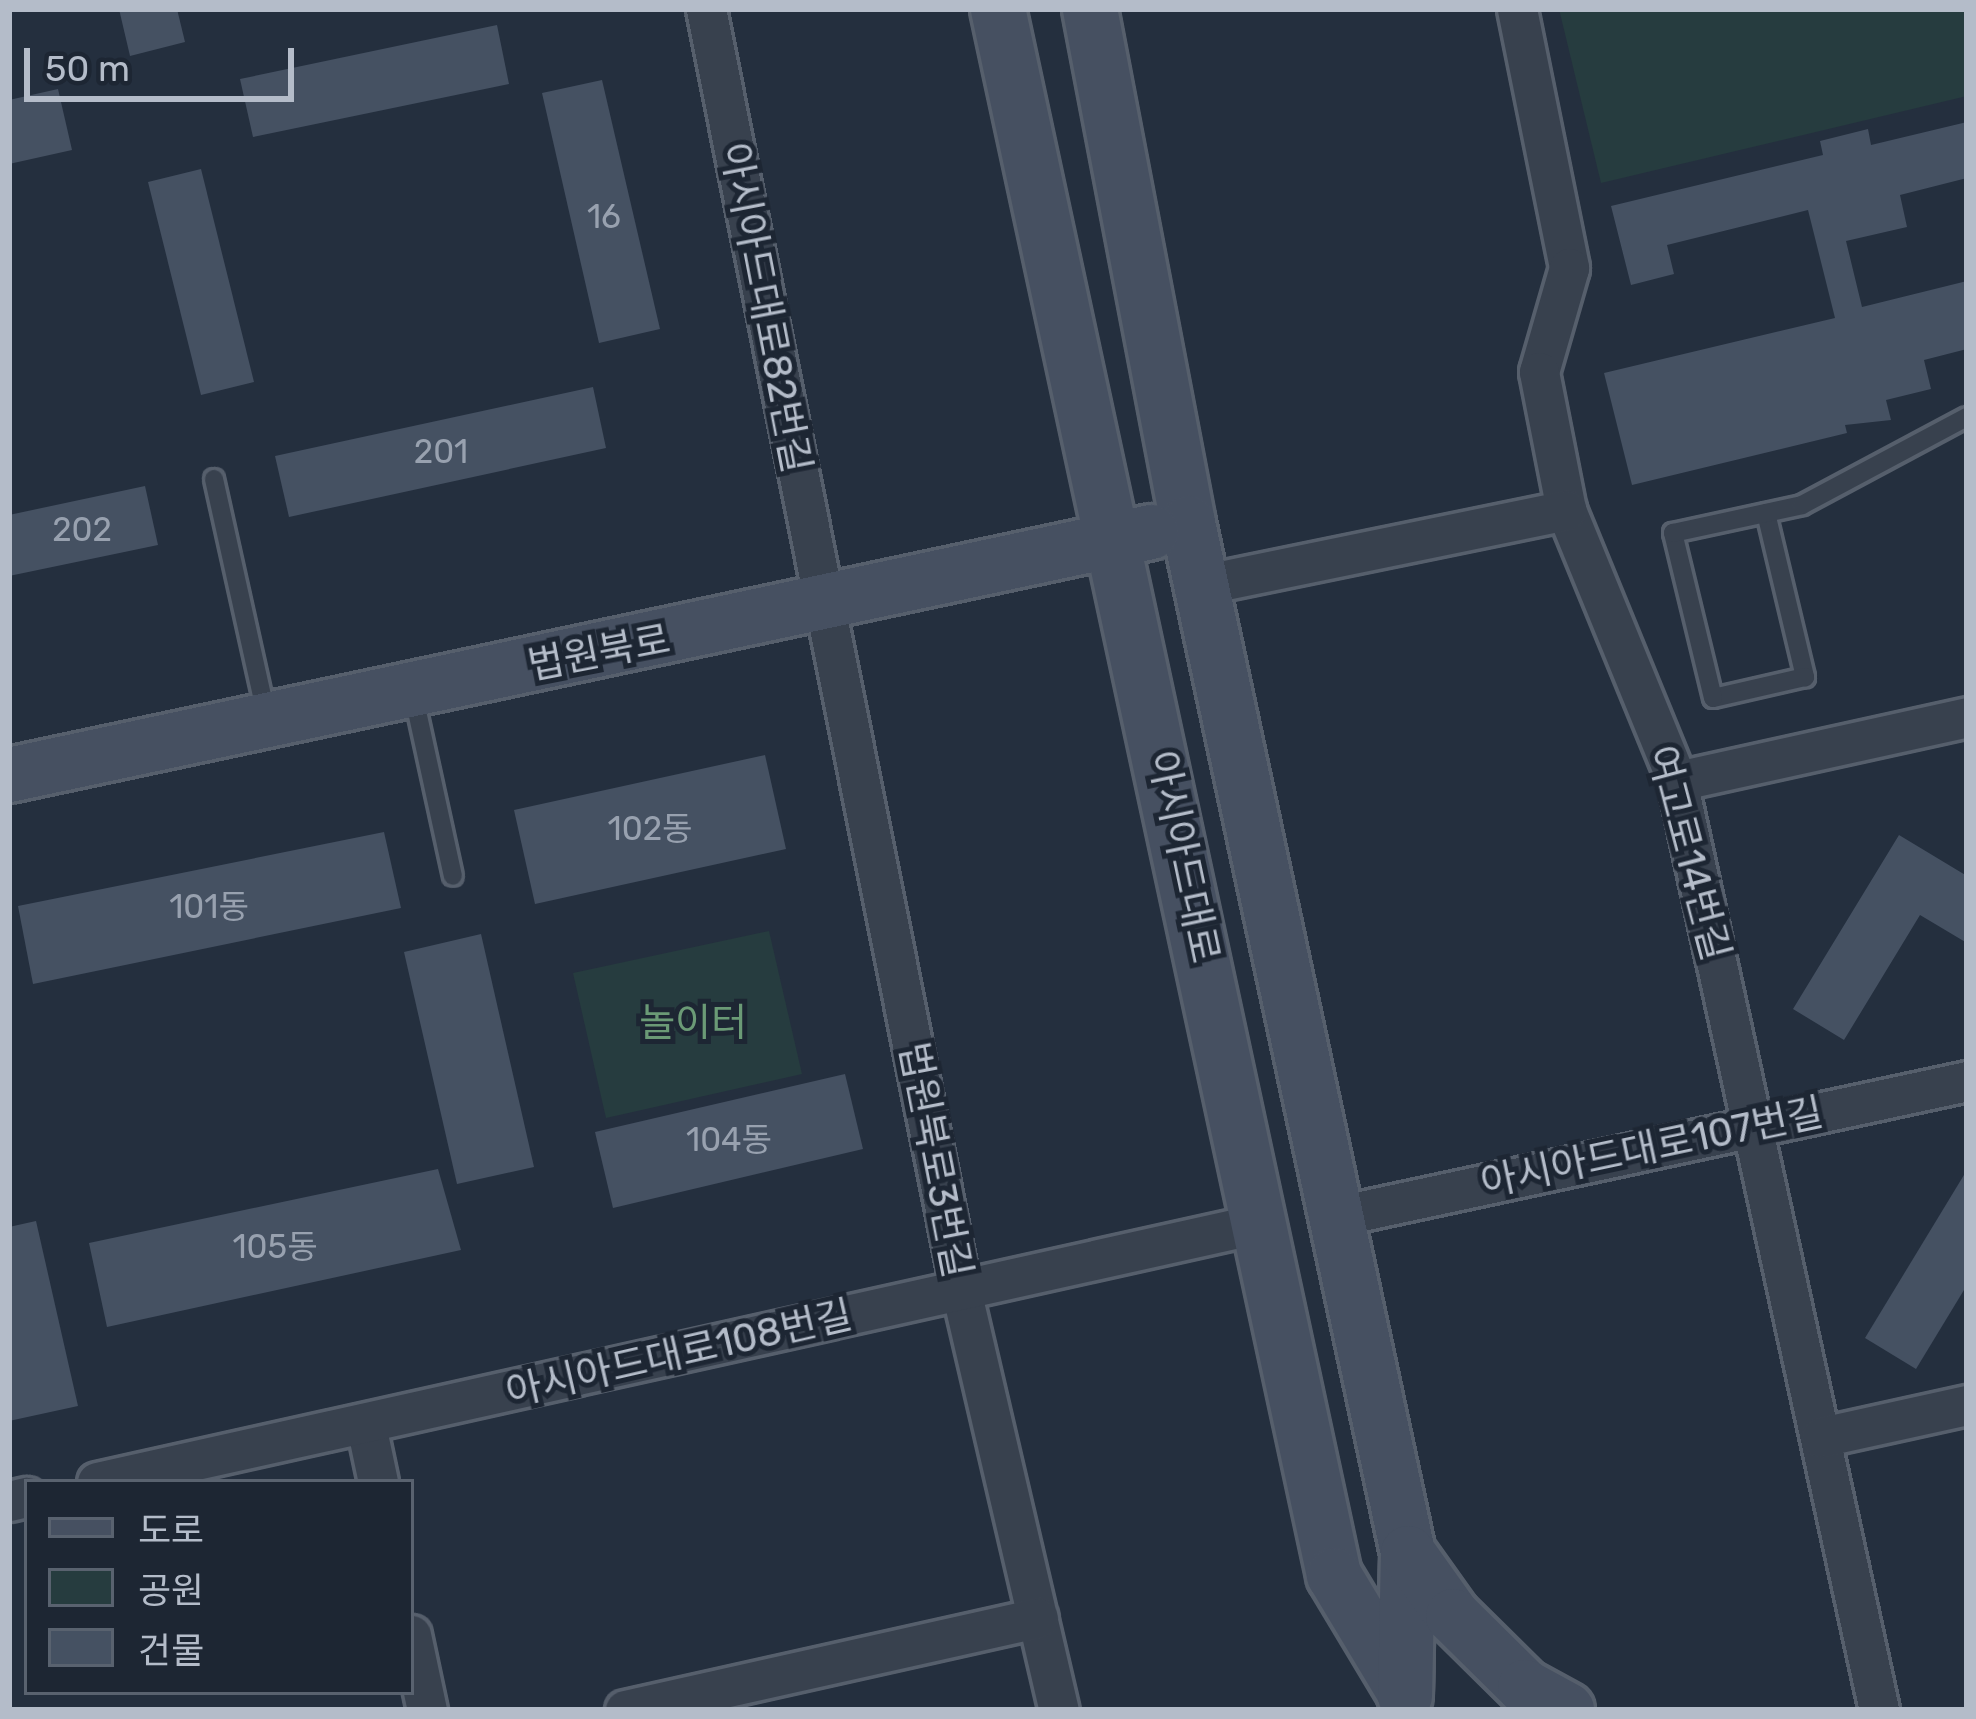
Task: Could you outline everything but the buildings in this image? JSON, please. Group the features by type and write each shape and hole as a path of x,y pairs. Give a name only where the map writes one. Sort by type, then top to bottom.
{"main road":[{"name":"아시아드대로","path":"998,9 1116,541 1334,1575 1406,1700"},
{"name":"아시아드대로","path":"1090,9 1188,523 1408,1552 1406,1700"},
{"name":"법원북로","path":"9,775 825,607 1188,523"},
{"path":"1408,1552 1468,1630 1525,1687 1568,1710"}],"street":[{"name":"아시아드대로82번길","path":"706,9 825,607"},
{"name":"여고로14번길","path":"1517,9 1569,268 1538,372 1566,510 1677,781 1879,1710"},
{"path":"1202,585 1566,510"},
{"name":"법원북로3번길","path":"825,607 961,1290 1059,1710"},
{"path":"1677,781 1967,717"},
{"name":"아시아드대로107번길","path":"1338,1216 1967,1081"},
{"name":"아시아드대로108번길","path":"111,1479 1260,1222"},
{"path":"1821,1437 1967,1405"},
{"path":"365,1425 377,1479"},
{"path":"625,1710 1038,1618"},
{"path":"414,1649 427,1710"}],"lane":[{"path":"1766,513 1805,677 1713,698 1673,533 1802,505 1967,417"},
{"path":"214,479 267,722"},
{"path":"412,692 453,876"}],"green space":[{"path":"1559,9 1967,9 1967,96 1601,183"},
{"name":"놀이터","path":"769,931 802,1074 606,1118 573,973"}]}
